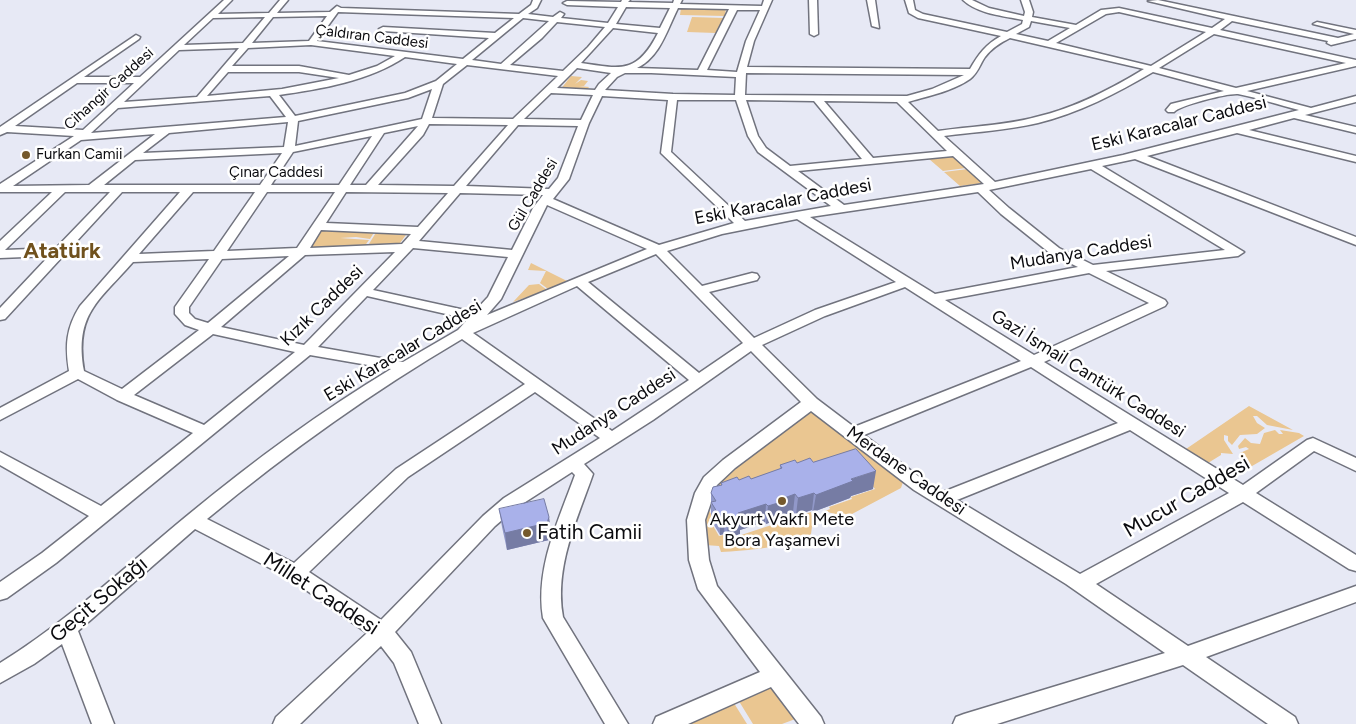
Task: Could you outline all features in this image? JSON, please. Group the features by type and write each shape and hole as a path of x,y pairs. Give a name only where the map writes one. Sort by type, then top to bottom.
{"street":[{"name":"Cihangir Caddesi","path":"0,189 83,135 228,0"},
{"path":"200,99 284,0"},
{"path":"311,43 344,0"},
{"path":"2,130 83,135 166,130 293,119 408,95 439,83 521,16 537,0"},
{"path":"813,0 814,34"},
{"path":"871,0 876,26"},
{"path":"909,0 912,11 921,16 1050,43 1312,110"},
{"path":"967,0 979,6 1077,27"},
{"path":"548,90 673,97 911,99 959,81 972,72 981,56 989,47 1026,25 1029,8 1025,0"},
{"path":"1152,1 1339,41"},
{"path":"502,66 557,19 567,2 677,3 734,7 766,4 750,41 742,73 740,98 758,145 841,208"},
{"name":"Kızık Caddesi","path":"0,592 49,558 307,350 408,246 514,123 569,70 611,25 625,2"},
{"name":"Gül Caddesi","path":"484,319 516,254 548,196 563,179 597,94 609,78 645,60 654,49 677,3"},
{"path":"449,12 458,4"},
{"path":"701,73 734,7"},
{"path":"1050,43 1110,10 1129,12 1356,64"},
{"path":"210,16 334,12 449,12 557,19 663,31"},
{"path":"376,39 394,12"},
{"path":"936,134 1027,122 1053,115 1124,85 1154,69 1215,31 1232,17"},
{"path":"1317,24 1356,34"},
{"path":"1302,51 1339,41 1356,34"},
{"path":"2,130 136,36"},
{"path":"376,39 497,36"},
{"name":"Çaldıran Caddesi","path":"176,48 376,39 404,54 502,66 569,70 651,70 701,73 972,72"},
{"path":"116,105 273,94 351,77 386,66 404,54"},
{"path":"1171,110 1174,106 1186,102 1356,64"},
{"path":"225,69 299,69 351,77"},
{"path":"75,80 143,80"},
{"path":"369,188 411,143 427,121 439,83"},
{"path":"273,94 293,119 289,150 265,188 182,307 184,318 195,325 210,329 307,350 406,366"},
{"path":"673,97 666,153 743,225"},
{"path":"816,99 870,162"},
{"name":"Eski Karacalar Caddesi","path":"194,520 324,420 406,366 484,319 658,249 743,225 841,208 987,187 1092,165 1356,99"},
{"path":"852,434 1031,362 1160,303 1089,269 1046,244 1005,211 987,187 956,153 901,100"},
{"path":"1294,115 1356,130"},
{"path":"132,157 289,150 427,121 584,123"},
{"path":"1237,129 1356,159"},
{"path":"92,189 166,130"},
{"path":"124,396 210,329 300,253 381,130"},
{"path":"788,169 956,153"},
{"path":"1135,155 1356,241"},
{"name":"Mudanya Caddesi","path":"931,299 1089,269 1238,252 1092,165"},
{"path":"77,373 72,339 78,322 87,306 190,188"},
{"name":"Çınar Caddesi","path":"0,189 456,189 548,196"},
{"path":"0,248 62,189"},
{"path":"0,316 119,189"},
{"name":"Merdane Caddesi","path":"548,196 658,249 811,403 920,486 1079,584 1287,724"},
{"name":"Gazi İsmail Cantürk Caddesi","path":"799,215 1356,564"},
{"path":"319,226 420,230"},
{"path":"130,258 300,253 408,246 516,254"},
{"path":"0,254 60,252"},
{"path":"699,291 752,277"},
{"path":"579,281 699,381"},
{"name":"Mudanya Caddesi","path":"284,724 382,632 489,521 517,499 612,439 752,344 820,313 905,283"},
{"path":"365,292 484,319"},
{"path":"463,333 612,439"},
{"path":"77,373 206,432"},
{"path":"0,415 64,382 77,373"},
{"path":"296,573 402,473 534,385"},
{"path":"811,403 729,464 710,481 704,492 696,520 699,560 708,589 813,724"},
{"path":"942,499 1131,424"},
{"name":"Mucur Caddesi","path":"1079,584 1242,494 1313,444 1356,466"},
{"path":"0,458 103,515"},
{"path":"573,463 584,474 554,564 549,594 550,608 553,618 617,724"},
{"name":"Millet Caddesi","path":"194,520 296,573 382,632 403,658 430,724"},
{"name":"Geçit Sokağı","path":"0,674 45,645 194,520"},
{"path":"964,724 1187,655 1356,594"},
{"path":"66,628 103,724"},
{"path":"664,724 775,675"}],"shaded area":[{"path":"681,8 726,8 725,16 680,15"},
{"path":"692,17 724,18 716,33 687,32"},
{"path":"571,76 582,77 575,84 581,80 588,81 584,86 579,86 589,87 586,91 560,90"},
{"path":"952,156 966,168 943,171 929,159"},
{"path":"968,169 984,183 960,186 944,172"},
{"path":"322,229 375,231 370,239 356,237 340,238 369,240 364,247 308,249"},
{"path":"377,231 408,232 398,246 367,247"},
{"path":"531,263 567,281 548,289 540,283 546,271 528,270"},
{"path":"539,284 547,290 513,302 529,285"},
{"path":"1249,406 1293,430 1267,425 1257,416 1253,416 1257,423 1265,428 1257,434 1240,435 1232,445 1228,441 1228,436 1224,435 1224,440 1233,454 1221,453 1221,455 1208,463 1186,449"},
{"path":"811,409 903,482 901,488 852,514 837,515 825,511 830,509 829,507 852,499 851,497 875,489 854,464 709,492 715,483"},
{"path":"1275,430 1279,434 1283,434 1280,430 1299,433 1304,436 1240,473 1240,453 1249,449 1246,447 1239,449 1238,446 1245,438 1251,443 1260,444 1264,433"},
{"path":"705,504 713,517 709,519 719,536 723,535 726,540 811,512 813,519 811,534 780,545 721,552 719,546 705,545"},
{"path":"770,684 798,718 782,724 753,724 737,698"},
{"path":"732,700 747,724 680,724"}],"building":[{"path":"856,449 876,471 851,479 853,481 816,495 814,493 798,498 795,494 776,501 778,503 768,506 766,504 738,513 741,517 728,521 725,516 720,517 711,502 716,501 711,493 713,487 722,485 721,483 737,477 739,480 749,476 751,479 782,468 780,465 795,460 797,463 810,458 813,462"},
{"path":"544,499 549,517 547,523 505,533 499,509"}],"place":[{"name":"Furkan Camii","path":"26,155"},
{"name":"Akyurt Vakfı Mete Bora Yaşamevi","path":"782,501"},
{"name":"Fatih Camii","path":"527,533"}],"district":[{"name":"Atatürk","path":"62,252"}]}
